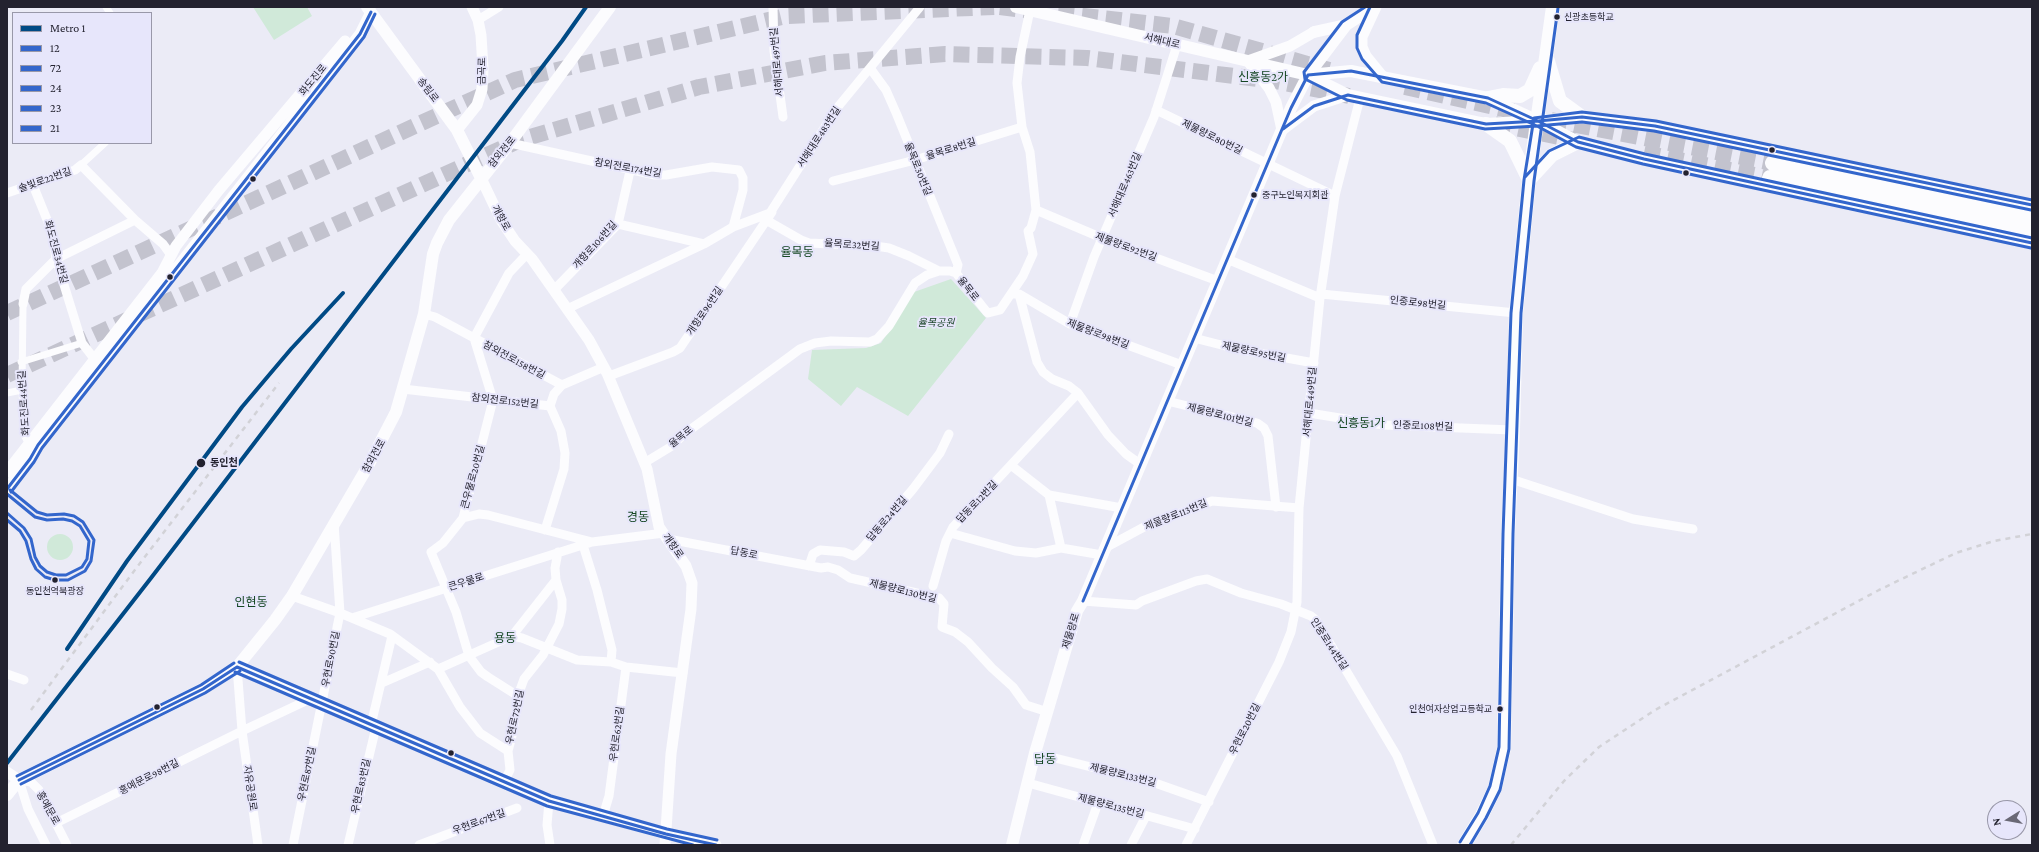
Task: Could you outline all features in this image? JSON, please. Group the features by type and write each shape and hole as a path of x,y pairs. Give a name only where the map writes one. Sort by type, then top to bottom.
{"highway":[{"path":"2029,239 1932,212 1772,171 2002,212 2032,219"},
{"path":"2002,212 2032,215"}],"main road":[{"name":"참외전로","path":"7,795 19,780 203,689 237,667 292,596 383,440 396,412 424,314 433,254 437,243 456,210 510,143 610,7"},
{"name":"서해대로","path":"1016,7 1308,75 1354,97 1486,124 1582,117 1655,126 2032,205"},
{"name":"제물량로","path":"1012,845 1036,754 1077,611 1083,601 1282,130 1308,75 1346,25 1375,7"},
{"path":"1464,845 1482,815 1495,788 1504,748 1508,534 1513,430 1516,313 1530,180 1553,7"},
{"name":"송림로","path":"371,9 457,130 481,178"},
{"path":"1314,32 1346,25"},
{"path":"1488,98 1503,95 1520,96 1530,90 1547,55"},
{"path":"1547,55 1560,101 1582,117"},
{"name":"서해대로","path":"1308,75 1351,71 1488,98 1538,121 1578,142 1644,159 2029,239"},
{"path":"1486,124 1510,141 1530,180"},
{"path":"1530,180 1552,155 1578,142"}],"street":[{"name":"금곡로","path":"457,130 477,105 482,89 482,54 478,20 472,7"},
{"path":"478,20 499,7"},
{"name":"서해대로497번길","path":"773,7 774,50 783,117"},
{"name":"서해대로483번길","path":"567,309 704,244 732,227 762,217 773,210 838,108 920,7"},
{"path":"1375,7 1362,37 1362,47 1366,56 1383,77"},
{"name":"화도진로","path":"7,489 162,273 176,246 271,126 291,107 371,9"},
{"name":"화도진로","path":"7,472 97,363 360,34 371,9"},
{"name":"율목로","path":"644,463 672,446 682,435 800,349 815,343 870,342 877,339 889,326 915,282 927,275 939,271 950,271 956,273 988,313 1000,310 1015,294 1033,254 1028,231 1031,228 1036,210 1030,152 1022,127 1018,72 1030,10"},
{"path":"1314,32 1290,46 1248,61 1269,88 1276,102 1282,130 1314,106 1354,97"},
{"name":"서해대로463번길","path":"1070,324 1102,238 1156,110 1177,45"},
{"name":"율목로30번길","path":"870,68 886,90 958,265 956,273"},
{"name":"서해대로449번길","path":"1296,610 1299,508 1310,413 1320,296 1335,196 1354,97"},
{"name":"제물량로80번길","path":"1156,110 1268,163"},
{"name":"율목로8번길","path":"833,181 915,160 1022,127"},
{"name":"참외전로174번길","path":"510,143 630,171 666,176 712,167 739,170 743,178 743,190 732,227"},
{"path":"104,144 81,164 135,220 163,244 171,255"},
{"path":"1268,163 1335,196"},
{"name":"솔빛로22번길","path":"7,193 75,170 81,164"},
{"name":"개항로106번길","path":"554,290 618,224 630,171"},
{"name":"개항로","path":"481,178 501,220 554,290 589,340 606,371 644,463 659,527 686,566 692,583 691,609 671,754 665,839"},
{"name":"화도진로34번길","path":"33,185 52,232 56,259 82,343 97,363"},
{"name":"개항로96번길","path":"606,371 673,352 680,348 773,210"},
{"name":"제물량로92번길","path":"1036,210 1102,238 1218,281"},
{"name":"화도진로44번길","path":"29,444 24,435 21,362 23,304 26,289 56,259 135,220"},
{"name":"율목로32번길","path":"766,220 800,240 809,243 882,247 909,256 939,271"},
{"path":"618,224 704,244"},
{"path":"494,400 474,338 509,273 527,254"},
{"name":"인중로98번길","path":"1227,259 1320,296 1516,313"},
{"path":"1015,294 1037,362 1043,372 1052,379 1069,386 1078,393 1108,435 1126,454 1140,464"},
{"name":"제물량로98번길","path":"1015,294 1070,324 1182,365"},
{"name":"참외전로158번길","path":"424,314 434,317 562,386"},
{"name":"제물량로95번길","path":"1194,338 1236,350 1314,364"},
{"name":"화도진로44번길","path":"21,362 82,343"},
{"path":"550,406 554,394 562,386 606,371"},
{"name":"참외전로152번길","path":"403,389 550,406 561,431 565,453 564,469 545,530"},
{"path":"7,392 22,390"},
{"name":"답동로12번길","path":"933,586 953,527 1012,466 1078,393"},
{"name":"큰우물로20번길","path":"446,588 431,552 442,543 463,518 494,400"},
{"name":"제물량로101번길","path":"1167,401 1257,423 1264,428 1268,436 1276,507"},
{"name":"인중로108번길","path":"1310,413 1383,425 1513,430"},
{"name":"답동로24번길","path":"809,566 813,554 820,550 844,552 854,556 861,550 913,490 940,453 949,434"},
{"path":"1012,466 1040,490 1049,495 1122,508"},
{"path":"1511,479 1634,519 1693,528"},
{"path":"1049,495 1061,548"},
{"name":"제물량로113번길","path":"1104,551 1144,527 1212,501 1299,508"},
{"name":"큰우물로","path":"463,518 479,514 545,530 587,543"},
{"path":"334,523 340,613"},
{"path":"950,533 1015,551 1036,553 1061,548 1104,551"},
{"name":"큰우물로","path":"352,618 587,543 666,536"},
{"name":"답동로","path":"666,536 821,568"},
{"path":"587,543 612,650 611,662"},
{"name":"우현로72번길","path":"504,782 510,770 510,758 508,751 512,736 518,696 524,679 548,648 559,624 562,600 556,580 555,568 558,552"},
{"name":"제물량로130번길","path":"821,568 828,567 838,570 850,578 939,598 944,604 942,627 955,632 968,642 992,668 1013,687 1026,705 1048,712"},
{"name":"인중로144번길","path":"1083,601 1136,605 1155,596 1207,578 1241,593 1296,610 1316,620 1397,756 1433,845"},
{"path":"438,669 512,636 556,580"},
{"path":"446,588 456,612 469,656 481,672 488,678 518,696"},
{"path":"292,596 340,613 392,636 430,662"},
{"name":"우현로20번길","path":"1186,845 1279,662 1291,632 1296,610"},
{"name":"우현로90번길","path":"322,704 340,613"},
{"name":"우현로83번길","path":"348,845 392,636"},
{"path":"512,636 522,638 577,660 611,662 626,667 682,673"},
{"path":"382,683 430,662"},
{"name":"우현로72번길","path":"430,662 438,669 460,707 480,732 508,751"},
{"path":"237,667 549,800 603,816 665,839 716,845"},
{"name":"자유공원로","path":"237,667 242,731 258,845"},
{"name":"우현로62번길","path":"603,816 609,796 626,667"},
{"path":"7,674 24,680"},
{"path":"242,731 310,699"},
{"name":"우현로87번길","path":"293,845 322,704"},
{"name":"홍예문로98번길","path":"56,824 242,731"},
{"name":"제물량로133번길","path":"1036,754 1155,783 1209,802"},
{"path":"7,772 19,780"},
{"name":"홍예문로","path":"46,845 28,809 19,780 31,782 35,786 44,799 67,845"},
{"name":"제물량로135번길","path":"1028,783 1098,804 1195,829"},
{"path":"549,800 547,825 550,845"},
{"path":"1083,845 1098,804"},
{"name":"우현로67번길","path":"418,845 517,808"},
{"path":"1130,845 1146,816"}],"green space":[{"path":"253,7 307,7 312,16 274,40"},
{"name":"율목공원","path":"951,279 986,318 908,416 857,387 841,406 808,379 812,350 866,348 881,343 914,292"},
{"path":"60,534 69,538 73,547 69,556 60,560 51,556 47,547 51,538"}],"tunnel":[{"path":"7,313 515,80 786,16 994,7"},
{"path":"1000,7 1032,11"},
{"path":"1058,13 1173,26 1329,70"},
{"path":"7,375 520,140 699,87 825,63 945,54 1087,58 1275,81 1349,96"},
{"path":"1405,87 1513,111"},
{"path":"1551,120 1773,163"},
{"path":"1495,124 1574,140"},
{"path":"1644,153 1770,178"}],"railway":[{"path":"31,710 137,567 279,383"},
{"path":"1511,845 1564,781 1599,747 1655,710 1879,590 1956,553 1994,541 2032,534"}],"metro line":[{"name":"1","path":"7,763 151,578 562,41 586,7"},
{"name":"1","path":"67,649 127,561 242,407 291,349 343,293"}],"transit line":[{"name":"23","path":"1365,7 1342,22 1304,72 1305,79 1347,100 1485,129 1537,126 1576,147 1643,164 2031,248"},
{"name":"23","path":"1370,7 1357,35 1357,48 1362,59 1382,82 1486,103 1537,126 1582,122 1654,131 2031,210"},
{"name":"72","path":"1470,845 1500,790 1509,749 1513,534 1521,313 1534,181 1558,8"},
{"name":"12","path":"7,489 30,459 38,445 360,34 371,12"},
{"name":"72","path":"11,492 34,462 42,448 364,37 375,14"},
{"name":"12","path":"1083,601 1291,108 1308,75 1351,71 1488,98 1538,121 1582,117 1655,126 2032,205"},
{"name":"12","path":"1283,129 1314,106 1348,95 1486,124 1538,121 1578,142 1644,159 2032,243"},
{"name":"24","path":"1460,842 1478,813 1490,786 1499,747 1503,534 1511,313 1524,180 1534,118 1582,112 1656,121 2032,200"},
{"name":"24","path":"1525,177 1549,151 1579,137 1645,154 2032,238"},
{"name":"24","path":"7,520 20,531 26,541 31,559 36,569 45,577 55,580 68,580 85,571 91,561 94,540 83,522 74,516 64,514 47,515 37,512 10,490"},
{"name":"21","path":"7,494 35,517 47,520 63,519 72,521 80,526 89,541 87,559 82,567 66,575 56,575 47,572 40,566 35,557 31,539 24,528 7,513"},
{"name":"24","path":"239,662 551,796 667,829 717,840"},
{"name":"24","path":"17,776 201,685 234,663"},
{"name":"12","path":"237,667 549,801 666,834 716,845"},
{"name":"12","path":"19,780 203,689 237,667"},
{"name":"72","path":"21,784 205,693 240,671"},
{"name":"72","path":"235,672 547,806 693,845"}],"place":[{"name":"신광초등학교","path":"1557,17"},
{"name":"중구노인복지회관","path":"1254,195"},
{"name":"동인천","path":"201,463"},
{"name":"동인천역북광장","path":"55,580"},
{"name":"인천여자상업고등학교","path":"1500,709"}],"district":[{"name":"신흥동2가","path":"1263,77"},
{"name":"율목동","path":"797,252"},
{"name":"신흥동1가","path":"1361,423"},
{"name":"경동","path":"638,517"},
{"name":"인현동","path":"251,602"},
{"name":"용동","path":"505,638"},
{"name":"답동","path":"1045,759"}]}
